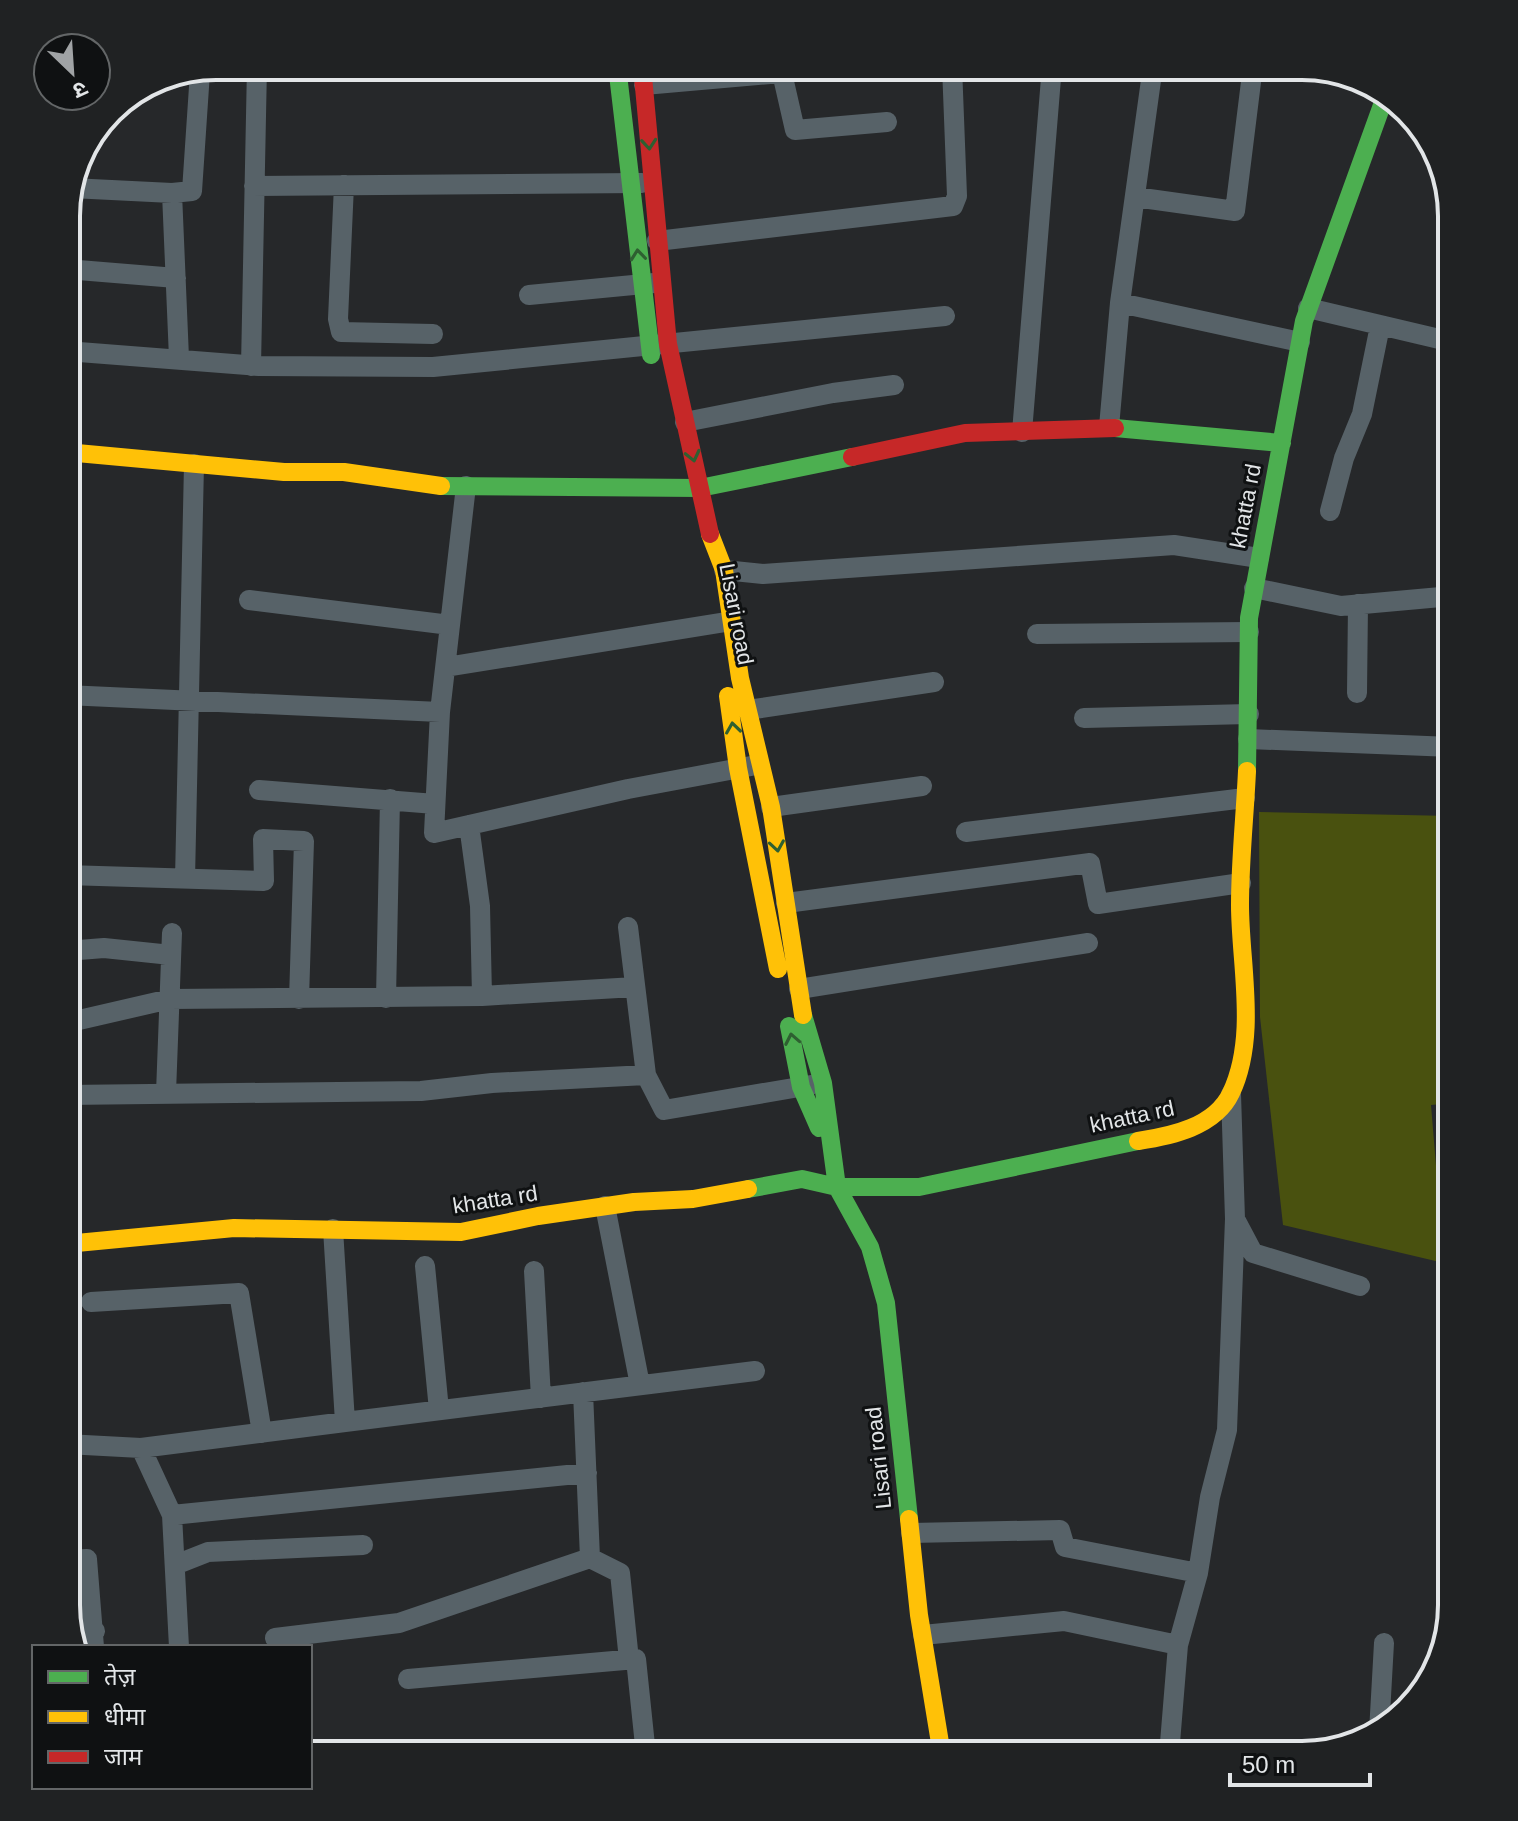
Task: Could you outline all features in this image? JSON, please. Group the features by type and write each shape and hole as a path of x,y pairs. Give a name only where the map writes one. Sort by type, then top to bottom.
{"street":[{"path":"251,366 257,80"},
{"name":"Lisari road","path":"620,80 657,241 651,283"},
{"name":"Lisari road","path":"643,80 642,183 658,345 771,807 799,989 823,1083 837,1187 870,1247 886,1303 923,1635 940,1741"},
{"path":"784,80 795,130 887,122"},
{"path":"657,241 953,206 957,196 953,80"},
{"path":"1022,432 1051,80"},
{"path":"1109,427 1120,303 1151,80"},
{"path":"1135,197 1235,211 1251,80"},
{"path":"83,189 172,193 192,191 199,82"},
{"name":"khatta rd","path":"80,1243 234,1228 461,1232 605,1206 693,1199 802,1179 837,1187 919,1187 1100,1147 1173,1136 1204,1122 1231,1094 1245,1038 1241,883 1249,714 1249,632 1259,558 1308,308 1382,106"},
{"path":"254,186 642,183"},
{"path":"344,185 338,319 341,332 433,334"},
{"path":"172,193 179,358"},
{"path":"80,270 176,278"},
{"path":"529,295 651,283"},
{"path":"1120,303 1300,342"},
{"path":"1308,308 1438,339"},
{"path":"80,352 251,366 433,367 945,316"},
{"path":"1330,511 1344,458 1362,414 1380,326"},
{"name":"Lisari road","path":"658,345 685,422 692,488 724,570 725,622 738,768 801,1087 834,1165"},
{"path":"685,422 833,393 894,385"},
{"path":"80,453 284,472 344,472 426,486 692,488 965,433 1090,431 1109,427 1282,443"},
{"path":"185,879 194,464"},
{"path":"466,486 440,712 434,833 761,764"},
{"path":"724,570 763,574 1174,545 1259,558"},
{"path":"1254,588 1341,606 1438,597"},
{"path":"249,600 450,625"},
{"path":"1357,693 1358,604"},
{"path":"446,667 725,622"},
{"path":"1037,634 1249,632"},
{"path":"748,710 934,682"},
{"path":"80,696 440,712"},
{"path":"1084,718 1249,714"},
{"path":"1248,739 1438,746"},
{"path":"771,807 922,786"},
{"path":"259,790 435,804"},
{"path":"966,832 1245,798"},
{"path":"386,998 390,799"},
{"path":"469,825 480,906 482,996"},
{"path":"80,875 264,881 263,839 304,841 299,999"},
{"path":"786,903 1090,863 1098,904 1241,883"},
{"path":"628,927 646,1075 664,1110 823,1083"},
{"path":"166,1093 172,933"},
{"path":"799,989 1088,943"},
{"path":"80,950 104,948 171,955"},
{"path":"80,1020 170,999 482,996 635,987"},
{"path":"80,1095 421,1091 492,1083 646,1075"},
{"path":"1170,1741 1178,1645 1198,1573 1210,1497 1227,1430 1235,1219 1231,1094"},
{"path":"605,1206 640,1385"},
{"path":"1235,1219 1253,1253 1360,1286"},
{"path":"333,1229 345,1422"},
{"path":"425,1266 439,1410"},
{"path":"534,1271 541,1398"},
{"path":"91,1302 239,1293 262,1433"},
{"path":"80,1445 141,1448 755,1371"},
{"path":"583,1392 590,1558"},
{"path":"141,1448 172,1515 179,1645"},
{"path":"172,1515 587,1473"},
{"path":"911,1533 1060,1530 1065,1547 1198,1573"},
{"path":"175,1565 208,1552 363,1545"},
{"path":"275,1638 399,1623 590,1558 620,1573 629,1660"},
{"path":"80,1559 87,1559 94,1639"},
{"path":"923,1635 1064,1621 1178,1645"},
{"path":"1380,1717 1384,1643"},
{"path":"408,1679 636,1659 645,1741"}],"green space":[{"path":"1259,812 1438,816 1438,1104 1431,1105 1438,1190 1438,1262 1283,1225 1260,1017"}],"traffic: fast":[{"path":"619,80 651,355"},
{"path":"1247,771 1249,618 1304,321 1382,106"},
{"path":"1115,428 1282,443"},
{"path":"441,486 700,488 852,457"},
{"path":"803,1015 823,1083 837,1187 870,1247 886,1303 909,1519"},
{"path":"789,1026 801,1087 819,1128"},
{"path":"748,1189 802,1179 837,1187 919,1187 1138,1141"}],"traffic: slow":[{"path":"80,453 284,472 344,472 441,486"},
{"path":"710,534 724,570 740,678 771,807 803,1015"},
{"path":"728,696 738,768 778,969"},
{"path":"1138,1141 1178,1133 1203,1122 1224,1105 1239,1071 1246,1024 1240,905 1247,771"},
{"path":"80,1243 234,1228 461,1232 538,1216 634,1202 693,1199 748,1189"},
{"path":"909,1519 919,1615 940,1741"}],"traffic: jam":[{"path":"643,80 668,344 710,534"},
{"path":"852,457 965,433 1115,428"}]}
